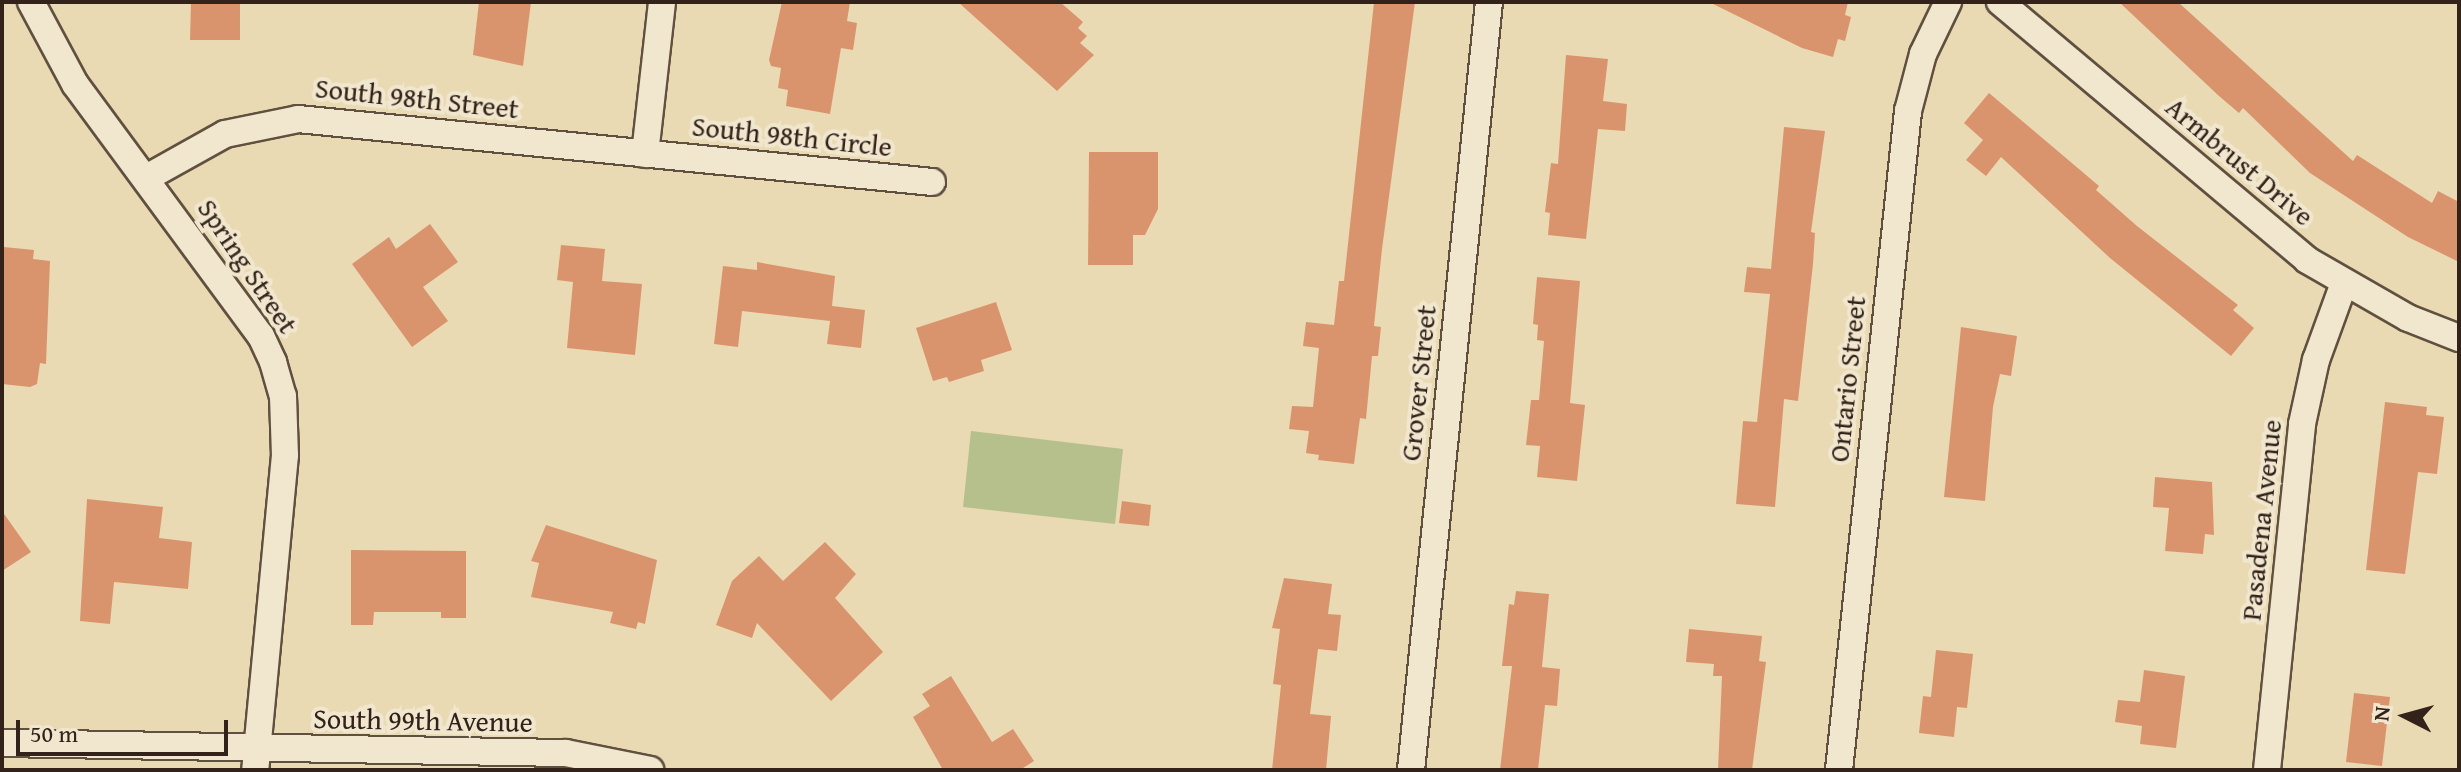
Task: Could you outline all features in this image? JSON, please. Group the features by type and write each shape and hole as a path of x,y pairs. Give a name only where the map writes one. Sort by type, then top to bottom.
{"street":[{"name":"Spring Street","path":"31,2 75,84 148,177 261,336 283,396 285,455 256,760"},
{"path":"645,154 662,2"},
{"name":"Grover Street","path":"1411,770 1489,2"},
{"name":"Ontario Street","path":"1839,770 1908,111 1923,54 1948,2"},
{"name":"Armbrust Drive","path":"2000,2 2307,260 2408,318 2459,338"},
{"name":"South 98th Street","path":"148,177 225,134 298,119 645,154"},
{"name":"South 98th Circle","path":"645,154 932,182"},
{"name":"Pasadena Avenue","path":"2267,770 2302,424 2316,360 2344,283"},
{"name":"South 99th Avenue","path":"2,743 256,760 566,753 650,770"}],"green space":[{"path":"971,431 1123,449 1115,524 963,507"}],"building":[{"path":"191,2 240,2 240,40 190,40"},
{"path":"479,2 531,2 523,66 473,55"},
{"path":"782,2 850,2 847,21 857,23 853,50 841,48 830,114 786,106 788,90 778,88 781,68 771,66 769,60"},
{"path":"958,2 1060,2 1083,22 1078,28 1087,36 1080,43 1094,55 1057,91"},
{"path":"1374,2 1415,2 1382,249 1374,326 1381,327 1378,356 1372,356 1366,419 1360,418 1354,464 1318,460 1319,455 1306,453 1309,431 1289,429 1292,406 1313,407 1319,348 1303,346 1306,322 1334,325 1339,281 1344,281"},
{"path":"1709,2 1848,2 1845,15 1851,17 1845,41 1838,39 1833,57 1802,48"},
{"path":"2119,2 2178,2 2353,161 2357,155 2432,203 2438,191 2459,202 2459,262 2408,237 2310,173 2243,108 2239,113 2219,96"},
{"path":"1566,55 1608,59 1603,101 1627,104 1625,131 1598,129 1586,239 1548,235 1550,213 1545,212 1551,163 1558,164"},
{"path":"1989,93 2099,186 2096,190 2137,226 2238,305 2233,310 2254,328 2231,356 2110,258 2001,157 1986,176 1966,160 1983,140 1964,123"},
{"path":"1784,127 1825,131 1811,232 1815,233 1813,264 1798,401 1784,399 1775,507 1736,504 1743,421 1757,422 1770,294 1744,292 1747,267 1771,269"},
{"path":"1089,152 1158,152 1158,209 1145,235 1133,235 1133,265 1088,265"},
{"path":"430,224 458,262 423,287 448,321 412,347 352,264 389,237 396,249"},
{"path":"561,245 605,249 602,281 642,284 635,355 567,348 573,282 557,280"},
{"path":"4,247 34,250 33,259 50,261 46,364 40,363 37,384 30,387 2,384"},
{"path":"757,262 835,276 832,306 865,310 861,348 827,344 830,321 742,311 738,347 714,344 723,266 757,270"},
{"path":"1537,277 1580,281 1570,403 1585,405 1577,481 1537,477 1540,446 1526,445 1531,400 1539,400 1544,341 1537,340 1538,325 1533,324"},
{"path":"996,302 1012,350 981,360 984,371 949,382 947,377 933,381 916,328"},
{"path":"1961,327 2017,336 2011,376 2000,374 1993,407 1985,501 1944,497"},
{"path":"2385,402 2427,407 2426,415 2444,417 2437,474 2418,472 2405,574 2366,570"},
{"path":"2155,477 2212,482 2214,535 2205,534 2203,554 2165,551 2169,508 2153,507"},
{"path":"87,499 163,507 159,538 192,542 188,589 114,582 110,624 80,621"},
{"path":"1122,501 1151,505 1149,526 1119,523"},
{"path":"2,511 31,552 2,571"},
{"path":"546,525 657,560 645,624 638,622 636,629 610,623 613,612 531,597 539,563 531,561"},
{"path":"825,542 856,574 835,598 883,652 831,701 757,623 752,638 716,625 732,581 759,556 783,581"},
{"path":"351,550 466,551 466,618 441,618 441,612 374,612 373,625 351,625"},
{"path":"1284,578 1332,584 1328,614 1341,615 1337,651 1318,649 1310,714 1331,716 1326,770 1272,770 1281,685 1273,684 1280,629 1272,628"},
{"path":"1516,591 1549,594 1542,667 1560,669 1557,706 1545,705 1538,770 1500,770 1512,666 1502,666 1509,604 1514,605"},
{"path":"1689,629 1762,636 1759,661 1766,662 1752,770 1718,770 1722,676 1713,676 1714,664 1686,662"},
{"path":"1936,650 1973,654 1967,708 1957,707 1954,737 1919,733 1923,696 1931,697"},
{"path":"2144,670 2185,676 2176,748 2140,744 2142,726 2115,722 2118,700 2140,702"},
{"path":"951,676 992,742 1013,729 1034,761 1020,770 943,770 913,717 930,706 922,694"},
{"path":"2354,693 2390,697 2382,766 2346,762"}]}
